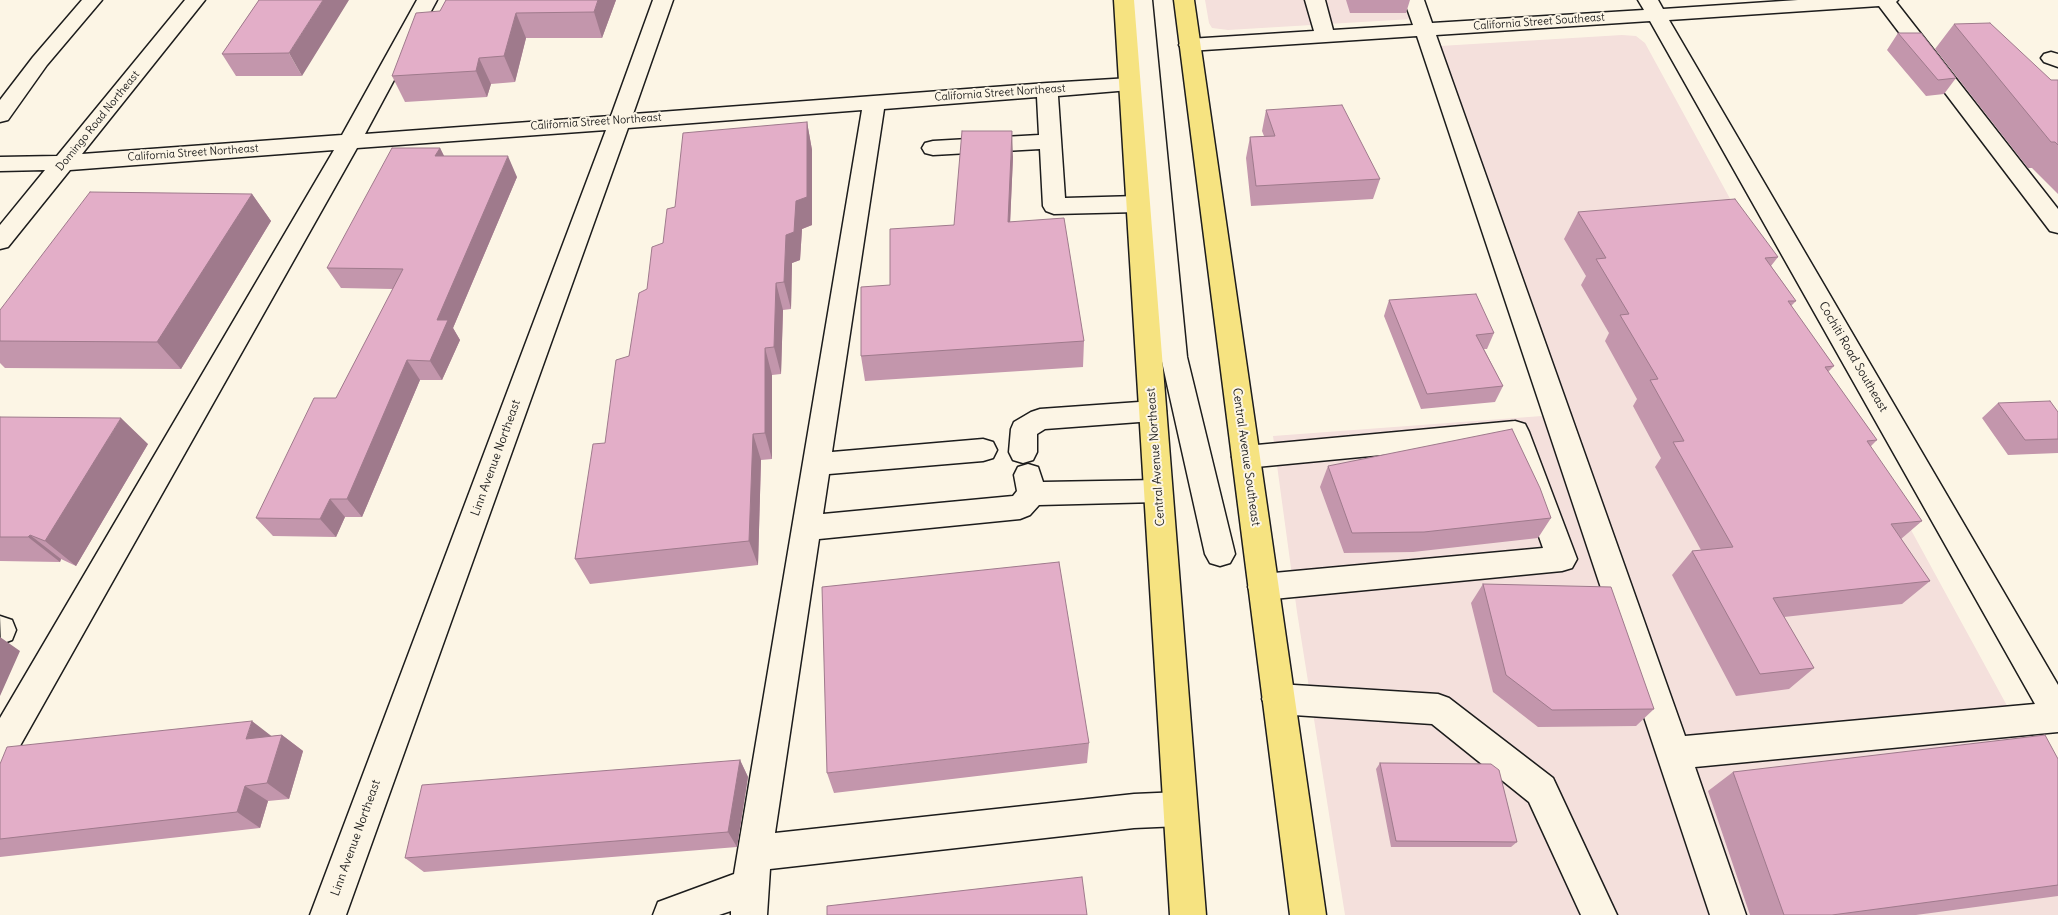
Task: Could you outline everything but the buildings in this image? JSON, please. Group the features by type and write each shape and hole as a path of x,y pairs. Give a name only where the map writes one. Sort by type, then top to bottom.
{"main road":[{"name":"Central Avenue Northeast","path":"1124,0 1188,915"},
{"name":"Central Avenue Southeast","path":"1184,0 1308,915"}],"street":[{"path":"0,115 40,61 92,0"},
{"name":"Domingo Road Northeast","path":"0,241 195,0"},
{"path":"0,748 350,141 427,0"},
{"name":"Linn Avenue Northeast","path":"328,915 620,120 662,0"},
{"path":"1142,0 1174,357 1220,554"},
{"path":"1315,0 1325,36"},
{"path":"1414,0 1674,753 1728,915"},
{"path":"1886,0 2058,225"},
{"name":"California Street Southeast","path":"1189,45 1424,30 1652,7 1886,0"},
{"name":"Cochiti Road Southeast","path":"1652,7 2058,716"},
{"name":"California Street Northeast","path":"0,164 63,163 620,120 1130,84"},
{"path":"1047,89 1054,206 1138,204"},
{"path":"751,885 874,102"},
{"path":"934,148 1050,141"},
{"path":"806,528 1020,507 1028,473 1024,429 1040,418 1153,411"},
{"path":"1246,457 1515,432 1562,559 1263,587"},
{"path":"816,464 983,450"},
{"path":"1028,473 1158,491"},
{"path":"1278,699 1438,709 1541,790 1599,915"},
{"path":"1674,753 2058,716"},
{"path":"671,915 751,885 1134,811 1180,808"}],"shaded area":[{"path":"1205,0 1406,0 1412,19 1228,30 1212,28 1209,23"},
{"path":"1622,35 1636,36 1645,43 2058,799 2058,915 1745,915 1440,46"},
{"path":"1542,416 1602,578 1713,915 1345,915 1297,612 1273,436"}]}
